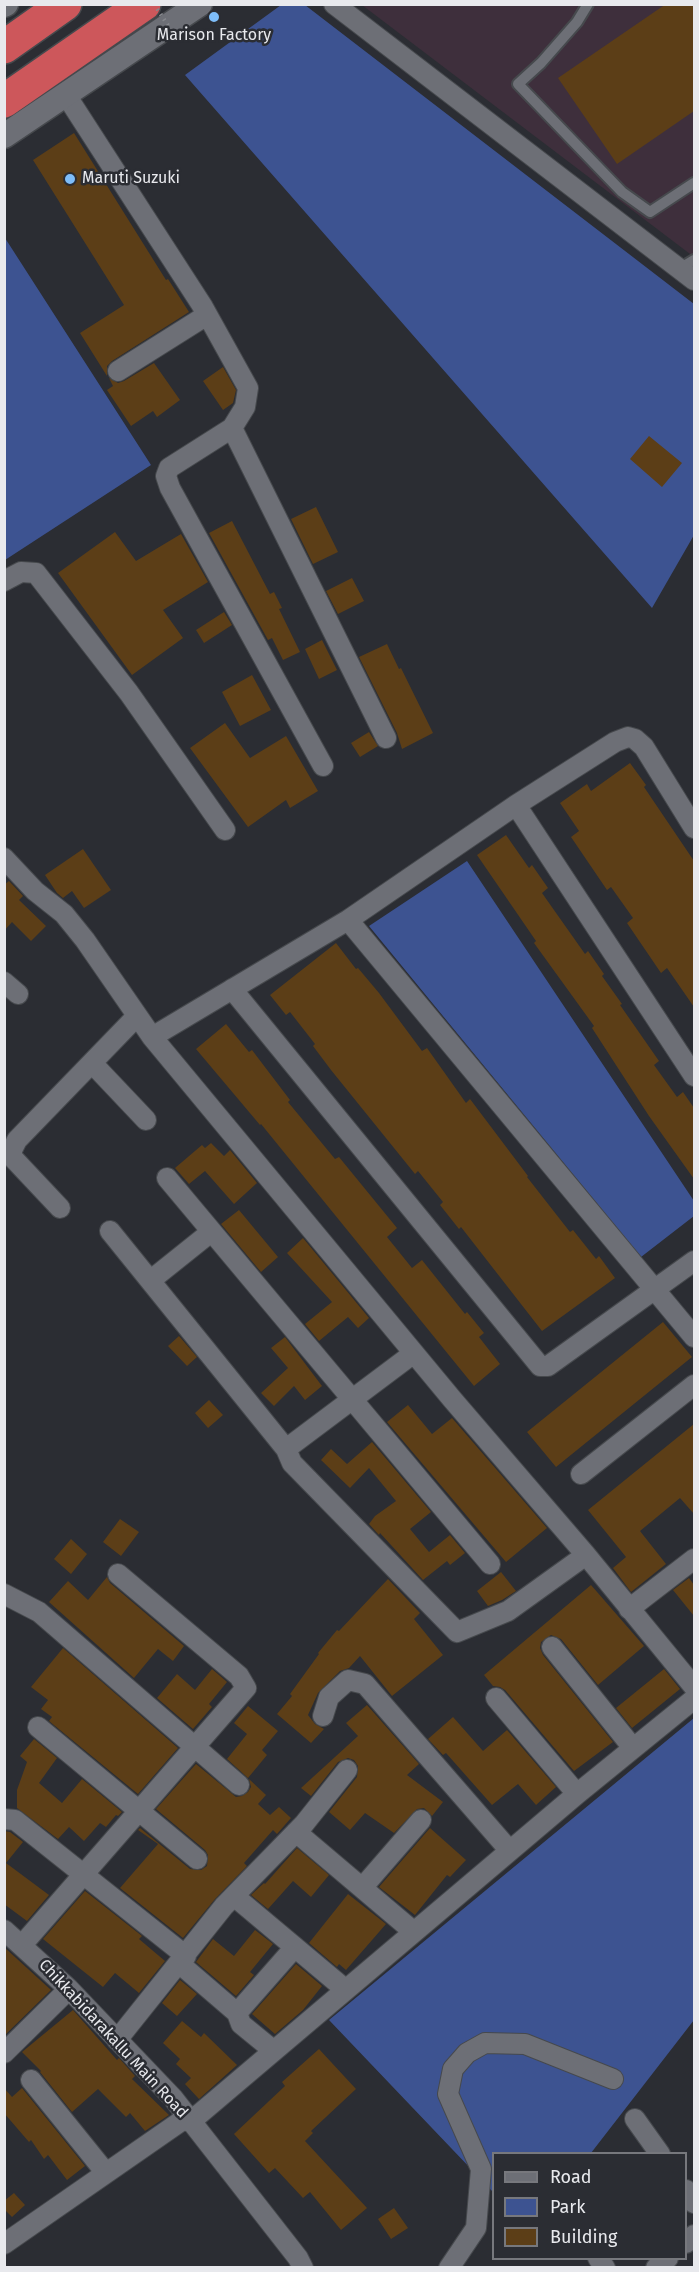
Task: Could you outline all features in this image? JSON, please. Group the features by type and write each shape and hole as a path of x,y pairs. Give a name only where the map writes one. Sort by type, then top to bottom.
{"highway":[{"path":"4,47 65,4"},
{"path":"4,101 144,4"}],"street":[{"path":"4,136 200,4"},
{"path":"334,4 689,270"},
{"path":"66,95 207,315 248,388 245,407 232,428 170,468 166,476 170,488 323,766"},
{"path":"118,371 207,315"},
{"path":"232,428 386,738"},
{"path":"4,581 11,575 21,572 36,573 129,693 225,830"},
{"path":"152,1037 348,920 516,805 615,742 628,737 644,747 694,828"},
{"path":"516,805 694,1076"},
{"path":"4,858 35,891 64,914 85,939 152,1037 414,1353 586,1554 694,1688"},
{"path":"348,920 694,1337"},
{"path":"232,989 540,1366 548,1366 694,1261"},
{"path":"60,1208 12,1157 12,1150 17,1140 137,1016"},
{"path":"92,1063 146,1120"},
{"path":"167,1178 490,1564"},
{"path":"110,1231 286,1449 292,1463 457,1632 508,1611 586,1554"},
{"path":"151,1280 211,1232"},
{"path":"286,1449 414,1353"},
{"path":"581,1474 694,1385"},
{"path":"629,1609 694,1559"},
{"path":"22,1945 246,1688 239,1676 118,1574"},
{"path":"4,1594 39,1612 239,1785"},
{"path":"552,1647 633,1748"},
{"path":"323,1716 329,1696 348,1680 365,1684 510,1851"},
{"path":"496,1698 577,1794"},
{"path":"4,2244 189,2119 274,2051 577,1794 694,1699"},
{"path":"38,1727 197,1859"},
{"path":"117,2040 234,1896 296,1832 347,1770"},
{"path":"4,1819 15,1820 83,1874 183,1960 237,2013 240,2024 274,2051"},
{"path":"362,1888 421,1820"},
{"path":"296,1832 414,1932"},
{"path":"234,1896 346,1990"},
{"name":"Chikkabidarakallu Main Road","path":"4,1930 69,1989 173,2098 298,2258 303,2268"},
{"path":"237,2013 295,1947"},
{"path":"4,2053 69,1989"},
{"path":"449,2268 476,2228 481,2169 448,2094 453,2069 466,2053 485,2043 525,2044 613,2079"},
{"path":"31,2080 106,2173"},
{"path":"635,2119 659,2152"}],"lane":[{"path":"588,4 577,22 541,63 518,84 622,192 650,212 694,183"}],"path":[{"path":"154,4 173,33"}],"shaded area":[{"path":"362,5 694,5 694,257"}],"green space":[{"path":"281,5 305,5 694,304 694,535 652,608 185,75"},
{"path":"5,238 151,465 4,560"},
{"path":"467,861 694,1201 694,1216 641,1257 369,926"},
{"path":"694,1718 694,2020 592,2152 492,2152 492,2191 329,2020"}],"building":[{"path":"666,4 694,4 694,111 617,164 558,78"},
{"path":"74,133 166,280 168,279 189,312 112,361 107,366 107,376 80,333 124,305 33,160"},
{"path":"154,363 180,400 157,417 153,411 131,426 107,390 113,386 109,378 118,383 124,381"},
{"path":"223,367 236,390 233,403 223,410 203,381"},
{"path":"649,436 682,463 662,487 630,459"},
{"path":"316,507 338,552 313,564 291,519"},
{"path":"232,521 270,594 274,592 282,608 279,609 300,652 283,660 272,638 268,640 209,533"},
{"path":"115,532 136,561 181,534 208,582 163,610 183,638 132,675 58,573"},
{"path":"352,578 364,601 338,614 326,591"},
{"path":"224,612 232,625 204,643 196,630"},
{"path":"322,640 337,670 319,679 305,649"},
{"path":"387,644 433,733 402,749 397,733 359,657"},
{"path":"252,675 271,710 240,726 222,692"},
{"path":"225,723 250,758 286,736 318,791 290,808 286,800 248,827 190,748"},
{"path":"369,732 378,746 360,757 351,743"},
{"path":"630,763 694,861 694,1007 667,968 661,973 627,923 633,918 611,887 607,890 571,837 579,831 560,803 587,784 591,791"},
{"path":"506,835 529,868 532,865 548,888 542,893 585,954 588,951 604,974 602,976 622,1004 620,1005 659,1061 654,1065 677,1097 683,1092 694,1108 694,1179 649,1116 592,1028 594,1026 534,943 536,941 477,855"},
{"path":"83,849 111,890 84,908 72,891 63,898 57,893 45,875"},
{"path":"9,881 23,896 19,900 46,926 31,941 12,922 4,931 4,885"},
{"path":"336,943 379,993 422,1051 427,1048 466,1103 470,1099 570,1232 573,1230 596,1259 599,1256 615,1278 542,1331 461,1227 459,1229 440,1205 443,1202 418,1171 415,1174 331,1070 313,1046 315,1044 290,1012 286,1015 270,995"},
{"path":"226,1024 249,1052 252,1050 290,1100 288,1102 335,1159 339,1157 397,1228 387,1237 412,1268 422,1260 465,1314 467,1312 484,1333 479,1337 500,1364 474,1386 261,1124 196,1049"},
{"path":"211,1143 224,1156 230,1150 257,1183 234,1204 205,1171 189,1184 175,1168 202,1145 205,1148"},
{"path":"239,1210 278,1257 261,1272 221,1224"},
{"path":"303,1238 369,1318 358,1328 348,1317 319,1341 305,1324 332,1302 287,1253"},
{"path":"663,1322 692,1357 556,1467 527,1432"},
{"path":"179,1336 197,1357 187,1366 168,1346"},
{"path":"285,1337 322,1386 305,1400 294,1386 274,1406 261,1393 288,1368 271,1348"},
{"path":"209,1400 223,1415 208,1428 195,1413"},
{"path":"408,1405 432,1434 452,1418 547,1528 506,1562 387,1422"},
{"path":"694,1424 694,1514 680,1498 640,1531 666,1564 631,1592 613,1568 626,1557 588,1510"},
{"path":"372,1442 431,1512 410,1529 429,1552 450,1535 465,1553 450,1565 447,1561 423,1580 369,1524 375,1516 396,1501 369,1468 350,1488 321,1460 331,1449 347,1464"},
{"path":"120,1519 139,1532 121,1556 103,1542"},
{"path":"71,1539 87,1554 71,1574 54,1559"},
{"path":"501,1572 516,1591 488,1606 477,1591"},
{"path":"107,1577 110,1583 184,1646 173,1661 158,1649 134,1678 49,1602 68,1581 88,1600"},
{"path":"689,1578 694,1585 694,1616 673,1590"},
{"path":"388,1579 420,1613 414,1619 443,1655 392,1696 360,1656 349,1668 340,1671 318,1693 308,1715 315,1724 324,1729 311,1743 277,1714 292,1696 290,1694 318,1653 337,1630 339,1631"},
{"path":"591,1585 644,1646 598,1685 561,1639 551,1635 541,1642 540,1648 543,1655 613,1742 574,1771 505,1690 493,1686 484,1675"},
{"path":"63,1648 178,1748 138,1794 49,1721 52,1717 41,1709 48,1700 31,1687"},
{"path":"212,1669 227,1682 209,1704 212,1707 193,1729 157,1698 177,1674 195,1690"},
{"path":"664,1669 680,1689 632,1728 616,1708"},
{"path":"367,1705 419,1764 407,1775 443,1802 432,1816 424,1808 417,1809 394,1833 365,1813 350,1830 329,1812 357,1777 358,1766 354,1760 348,1758 338,1762 311,1796 301,1788 358,1736 346,1723"},
{"path":"248,1706 278,1731 262,1750 267,1755 248,1778 227,1759 247,1734 234,1723"},
{"path":"453,1717 483,1751 507,1730 556,1787 536,1805 518,1784 492,1805 446,1753 443,1755 428,1739"},
{"path":"34,1739 57,1758 39,1783 62,1803 82,1779 122,1812 116,1815 106,1827 100,1823 84,1841 69,1827 58,1839 17,1808 17,1790 27,1762 20,1756"},
{"path":"196,1764 236,1797 248,1792 251,1787 249,1779 266,1795 258,1804 270,1815 279,1807 291,1818 277,1834 273,1830 244,1863 247,1866 215,1899 183,1938 120,1888 158,1844 138,1830 140,1828 190,1869 201,1870 207,1866 208,1855 205,1850 156,1809"},
{"path":"430,1828 466,1860 450,1877 447,1875 415,1915 379,1887"},
{"path":"4,1831 10,1832 23,1842 6,1863 49,1895 27,1921 4,1904"},
{"path":"297,1848 329,1875 311,1897 293,1881 268,1909 251,1895 265,1884"},
{"path":"85,1891 142,1936 139,1939 165,1961 139,1993 115,1973 103,1987 43,1939"},
{"path":"348,1894 386,1924 346,1970 339,1964 337,1967 309,1943"},
{"path":"255,1930 273,1944 250,1972 254,1975 236,1996 196,1962 213,1939 234,1956"},
{"path":"4,1947 51,1990 4,2036"},
{"path":"296,1964 322,1986 303,2010 275,2034 252,2014"},
{"path":"180,1980 197,1994 177,2016 162,2003"},
{"path":"73,2010 117,2060 119,2058 135,2076 132,2079 169,2115 145,2131 130,2113 126,2117 98,2089 72,2112 41,2071 22,2052"},
{"path":"182,2021 201,2037 204,2033 237,2065 199,2099 185,2084 191,2078 176,2064 180,2059 163,2043"},
{"path":"319,2049 356,2089 311,2131 313,2133 305,2141 367,2208 341,2230 310,2192 303,2198 275,2168 269,2173 234,2134 285,2086 282,2082"},
{"path":"4,2088 12,2097 22,2088 85,2166 67,2180 48,2155 44,2159 31,2140 29,2142 4,2113"},
{"path":"14,2193 25,2205 12,2217 4,2209 4,2201"},
{"path":"394,2208 408,2228 391,2239 378,2219"}],"place":[{"name":"Marison Factory","path":"214,17"},
{"name":"Maruti Suzuki","path":"70,179"}]}
